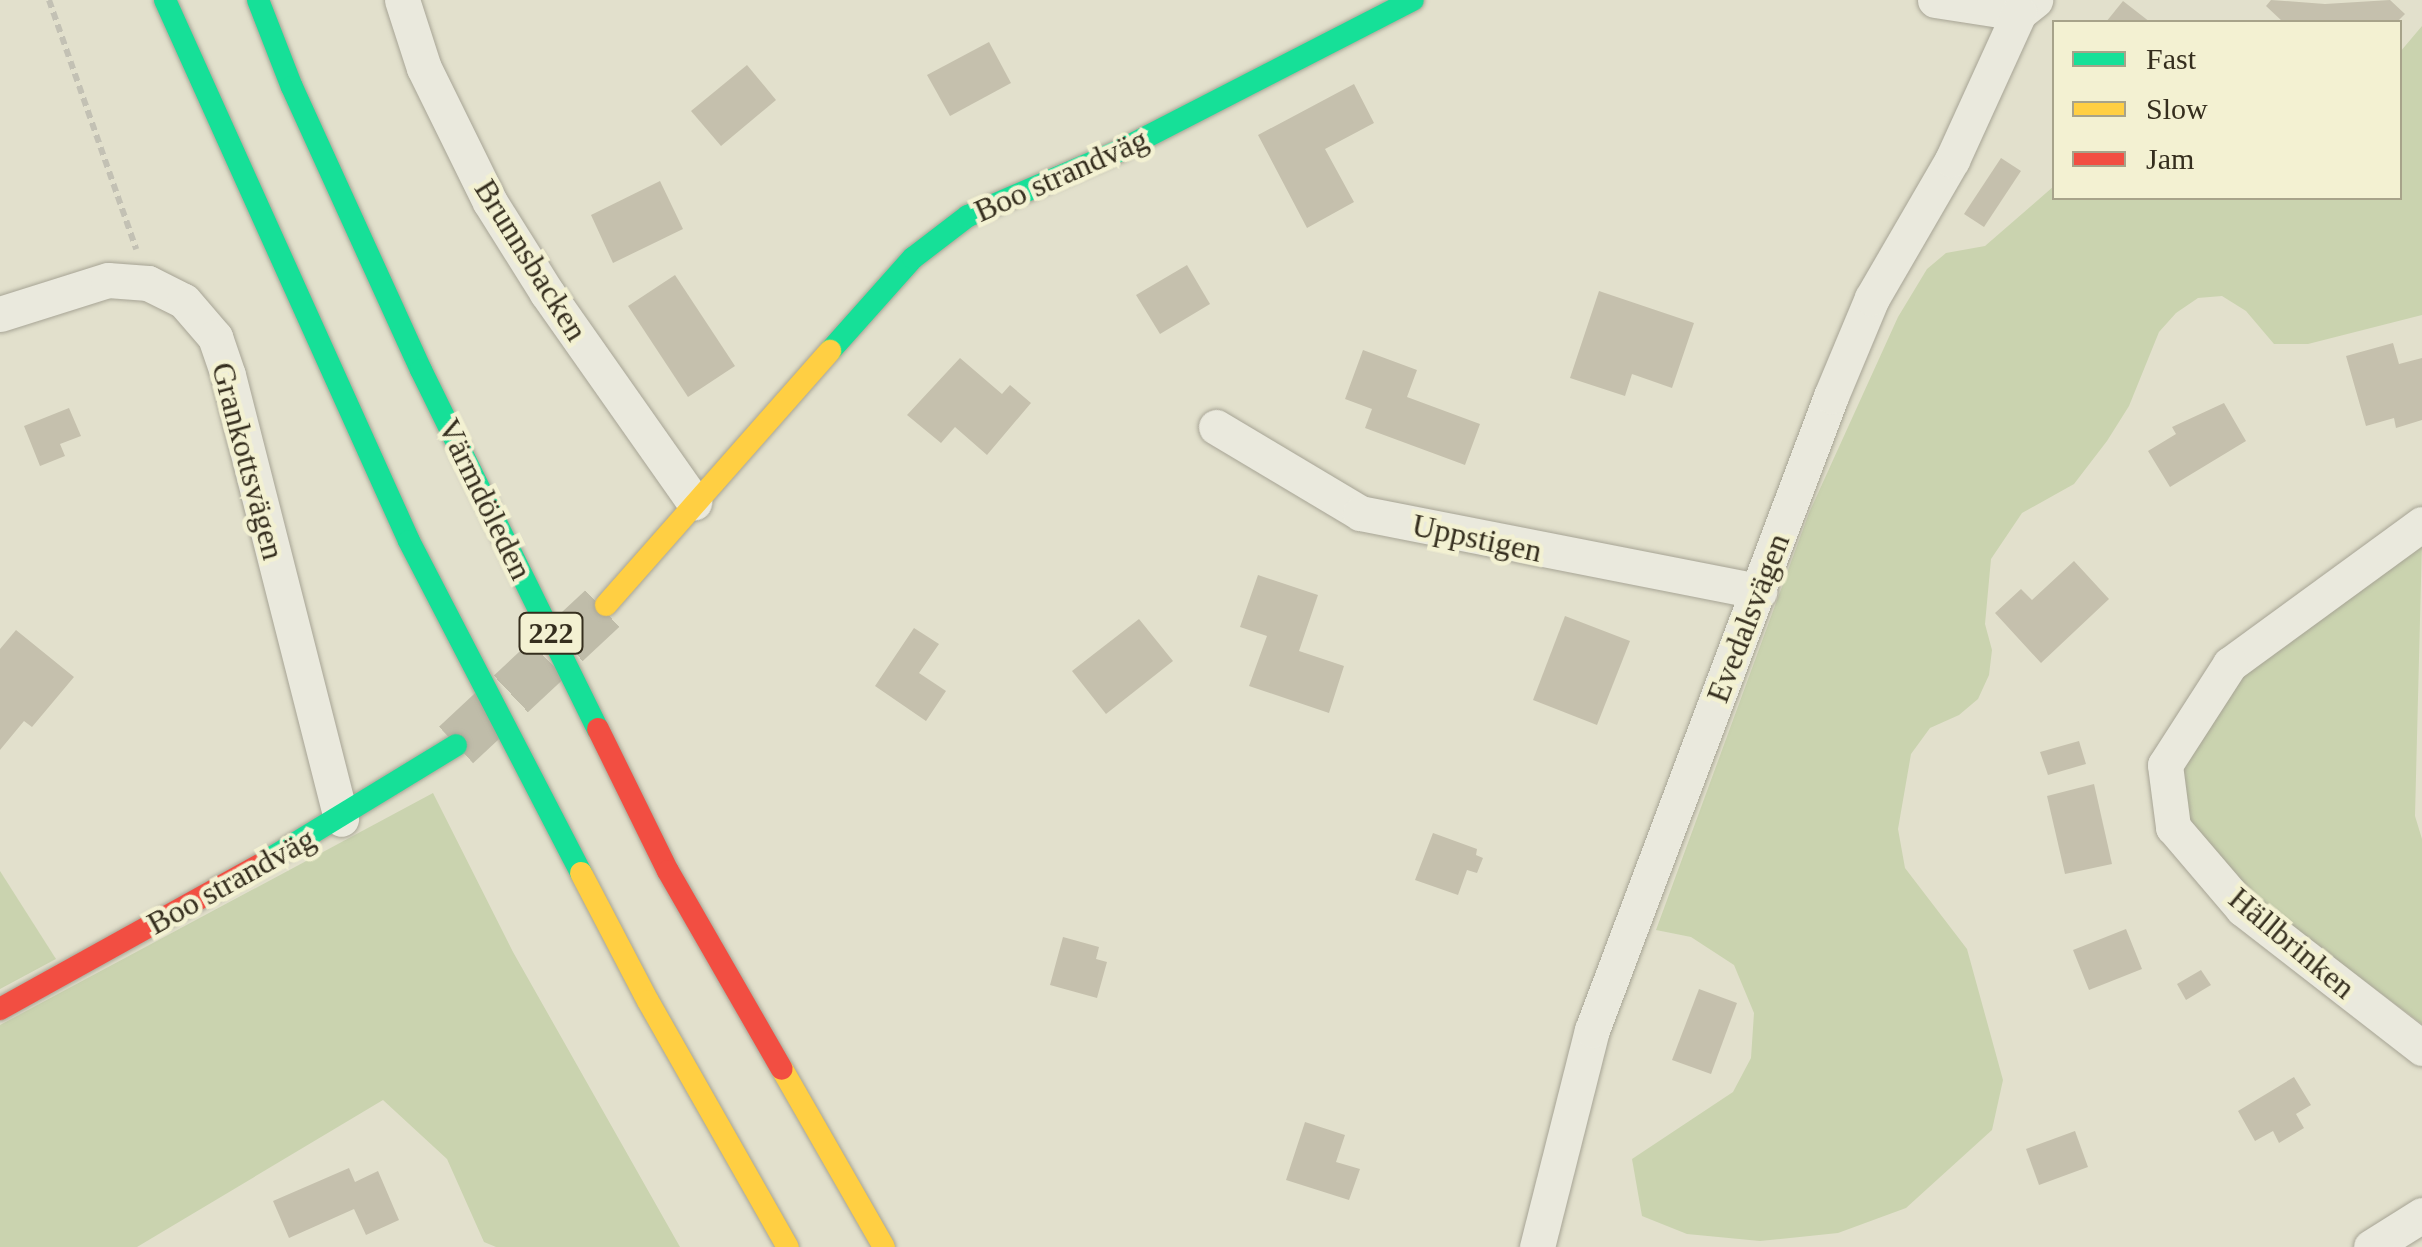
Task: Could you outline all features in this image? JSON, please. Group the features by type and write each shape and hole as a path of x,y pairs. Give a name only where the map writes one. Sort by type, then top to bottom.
{"main road":[{"name":"222","path":"164,0 409,541 648,1001 788,1247"},
{"name":"Värmdöleden","path":"258,0 292,87 421,370 668,871 884,1247"},
{"name":"Boo strandväg","path":"606,605 914,258 968,216 1121,150 1414,0"},
{"name":"Boo strandväg","path":"0,1009 341,819 456,745"}],"street":[{"name":"Brunnsbacken","path":"402,0 424,68 490,202 547,293 694,502"},
{"path":"1935,0 2027,6"},
{"name":"Evedalsvägen","path":"1537,1247 1592,1030 1872,298 1952,160 2027,6"},
{"path":"0,314 108,280 148,283"},
{"name":"Grankottsvägen","path":"148,283 184,302 214,337 228,375 341,819"},
{"name":"Uppstigen","path":"1216,427 1360,513 1759,591"},
{"name":"Hällbrinken","path":"2422,524 2230,664 2165,766 2173,827 2243,909 2422,1048"},
{"path":"2371,1247 2422,1215"}],"path":[{"path":"50,0 148,283"}],"green space":[{"path":"2422,26 2422,315 2308,344 2274,344 2246,311 2222,296 2198,298 2176,313 2159,332 2129,406 2107,441 2074,484 2022,513 1991,559 1985,624 1992,650 1989,675 1978,699 1959,715 1930,728 1911,754 1898,829 1905,868 1967,949 2003,1080 1992,1130 1906,1208 1838,1233 1760,1241 1687,1234 1642,1216 1632,1159 1733,1092 1751,1058 1754,1013 1734,965 1691,937 1656,930 1809,513 1898,317 1927,269 1946,253 1985,246 2052,188 2052,200 2402,200 2402,50"},
{"path":"2422,541 2415,816 2422,839 2422,1024 2252,897 2183,821 2179,769 2238,675"},
{"path":"433,793 513,952 680,1247 496,1247 484,1242 447,1159 383,1100 137,1247 0,1247 0,1025"},
{"path":"0,871 56,959 0,989"}],"building":[{"path":"2271,0 2325,4 2390,0 2405,14 2399,20 2281,20 2266,6"},
{"path":"2123,1 2147,20 2108,20"},
{"path":"989,42 1011,83 950,116 927,75"},
{"path":"747,65 776,100 721,146 691,111"},
{"path":"1354,84 1374,123 1325,149 1354,202 1307,228 1258,135"},
{"path":"2001,158 2021,171 1984,227 1964,214"},
{"path":"660,181 683,229 613,263 591,215"},
{"path":"1187,265 1210,304 1160,334 1136,295"},
{"path":"675,275 735,366 688,397 628,306"},
{"path":"1599,291 1694,323 1672,388 1632,374 1625,396 1570,378"},
{"path":"2393,343 2399,364 2422,358 2422,420 2396,428 2394,418 2366,426 2346,356"},
{"path":"1363,350 1417,370 1407,397 1480,424 1465,465 1365,428 1372,409 1345,399"},
{"path":"960,358 1002,394 1010,385 1031,403 987,455 955,427 941,443 907,415"},
{"path":"2224,403 2246,441 2170,487 2148,451 2176,434 2172,427"},
{"path":"69,408 81,436 60,444 65,456 40,466 24,426"},
{"path":"2074,561 2109,599 2041,663 1995,613 2021,589 2032,600"},
{"path":"1258,575 1318,595 1299,651 1344,666 1329,713 1249,686 1267,636 1240,627"},
{"path":"1565,616 1630,641 1597,725 1533,700"},
{"path":"1139,619 1173,661 1106,714 1072,671"},
{"path":"914,628 939,644 919,673 946,691 926,721 875,686"},
{"path":"16,630 74,677 32,727 24,721 0,750 0,649"},
{"path":"2079,741 2086,764 2048,775 2040,752"},
{"path":"2094,784 2112,864 2065,874 2047,796"},
{"path":"1433,833 1477,849 1476,855 1483,858 1477,873 1467,870 1458,895 1415,880"},
{"path":"2126,929 2142,969 2089,990 2073,950"},
{"path":"1063,937 1099,947 1096,959 1107,962 1097,998 1050,985"},
{"path":"2201,970 2211,985 2186,1000 2177,984"},
{"path":"1699,989 1737,1003 1711,1074 1672,1060"},
{"path":"2294,1077 2311,1105 2296,1114 2304,1128 2279,1143 2273,1131 2255,1141 2238,1111"},
{"path":"1305,1122 1345,1135 1336,1162 1360,1169 1349,1200 1286,1180"},
{"path":"2075,1131 2088,1167 2039,1185 2026,1149"},
{"path":"349,1168 355,1182 378,1171 399,1220 366,1235 354,1209 289,1238 273,1201"}],"tunnel":[{"path":"456,745 606,605"}],"traffic: fast":[{"path":"165,0 409,541 581,873"},
{"path":"258,0 292,87 421,370 598,729"},
{"path":"830,351 913,258 968,216 1121,150 1413,0"},
{"path":"263,863 456,745"}],"traffic: slow":[{"path":"606,605 830,351"},
{"path":"581,873 648,1001 788,1247"},
{"path":"782,1069 884,1247"}],"traffic: jam":[{"path":"598,729 668,871 782,1069"},
{"path":"0,1009 263,863"}]}
